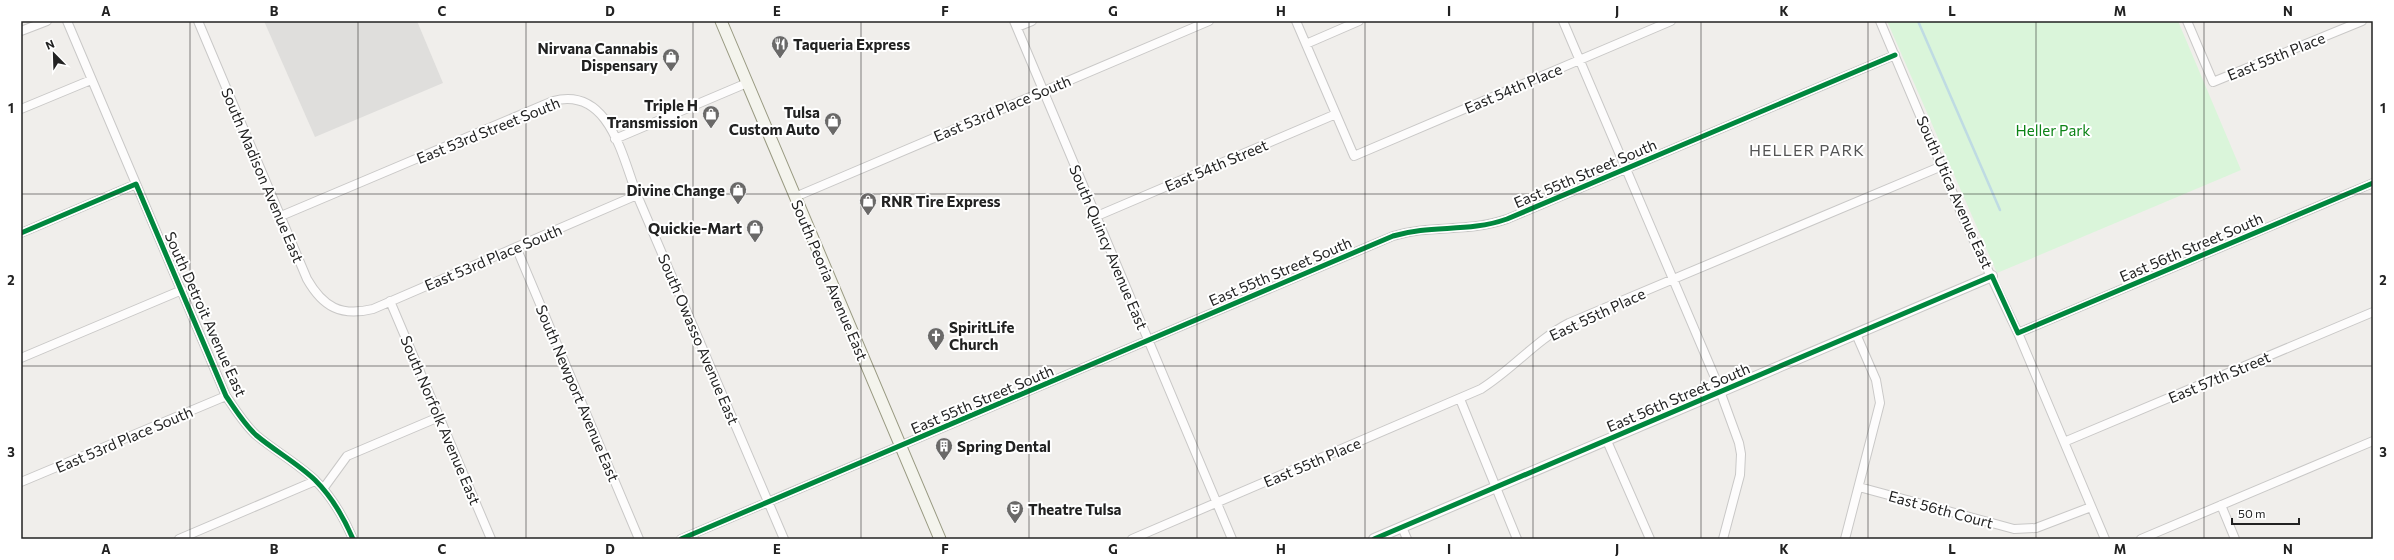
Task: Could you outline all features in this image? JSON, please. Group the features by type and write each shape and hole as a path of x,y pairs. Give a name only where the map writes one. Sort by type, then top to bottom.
{"main road":[{"name":"South Peoria Avenue East","path":"721,21 940,539"}],"street":[{"path":"21,31 47,21"},
{"name":"South Detroit Avenue East","path":"67,21 226,396 239,416 255,434 323,489"},
{"name":"South Madison Avenue East","path":"198,21 313,291 322,301 347,312"},
{"path":"1016,24 1032,21"},
{"name":"East 53rd Place South","path":"795,197 1209,21"},
{"path":"1296,21 1336,114"},
{"path":"1306,44 1359,21"},
{"path":"1563,21 1720,392 1741,454 1740,475 1723,539"},
{"name":"East 54th Place","path":"1336,114 1354,156 1671,21"},
{"name":"South Utica Avenue East","path":"1880,21 1942,166 2018,333 2105,539"},
{"name":"East 55th Place","path":"2187,21 2213,82 2362,21"},
{"name":"South Quincy Avenue East","path":"1016,24 1232,539"},
{"name":"East 55th Street South","path":"681,539 901,447 1393,236 1421,229 1461,229 1491,225 1895,55"},
{"path":"21,109 91,80"},
{"path":"615,139 747,83"},
{"name":"East 53rd Street South","path":"281,216 410,160 562,99 582,101 596,108 608,124 615,139"},
{"name":"East 54th Street","path":"1097,216 1336,114"},
{"name":"South Owasso Avenue East","path":"615,139 637,195 784,539"},
{"name":"East 55th Place","path":"1132,539 1482,389 1500,377 1549,334 1672,280 1942,166"},
{"name":"East 56th Street South","path":"2018,333 2373,183"},
{"path":"21,233 136,184"},
{"name":"East 53rd Place South","path":"347,312 367,310 390,301 637,195"},
{"name":"South Newport Avenue East","path":"516,247 639,539"},
{"name":"East 56th Street South","path":"1374,539 1992,276"},
{"path":"21,358 182,290"},
{"name":"South Norfolk Avenue East","path":"390,301 492,539"},
{"name":"East 57th Street","path":"2064,442 2373,312"},
{"path":"1845,539 1860,487 1880,403 1876,380 1856,334"},
{"name":"East 53rd Place South","path":"21,482 226,396"},
{"path":"1460,399 1517,539"},
{"path":"353,539 339,512 323,489 339,464 347,456 439,416"},
{"path":"1607,441 1650,539"},
{"path":"2141,539 2373,441"},
{"path":"179,539 191,537 315,481"},
{"name":"East 56th Court","path":"1860,487 2014,529 2036,528 2091,507"},
{"path":"2221,505 2235,539"},
{"path":"1402,527 1407,539"}],"shaded area":[{"path":"264,21 417,21 443,83 315,137"}],"green space":[{"name":"Heller Park","path":"1887,21 2178,21 2241,170 1997,273"}],"waterway":[{"path":"1918,21 2000,210"}],"cycle path":[{"path":"681,539 1393,236 1422,230 1478,226 1507,219 1895,55"},
{"path":"1374,539 1992,276 2018,333 2373,183"},
{"path":"21,233 136,184 226,396 256,435 301,468 321,486 337,508 353,539"}],"place":[{"name":"Taqueria Express","path":"780,59"},
{"name":"Nirvana Cannabis Dispensary","path":"671,72"},
{"name":"Triple H Transmission","path":"711,129"},
{"name":"Tulsa Custom Auto","path":"833,136"},
{"name":"Divine Change","path":"738,205"},
{"name":"RNR Tire Express","path":"868,216"},
{"name":"Quickie-Mart","path":"755,243"},
{"name":"SpiritLife Church","path":"936,351"},
{"name":"Spring Dental","path":"944,461"},
{"name":"Theatre Tulsa","path":"1015,524"}],"district":[{"name":"HELLER PARK","path":"1807,149"}]}
